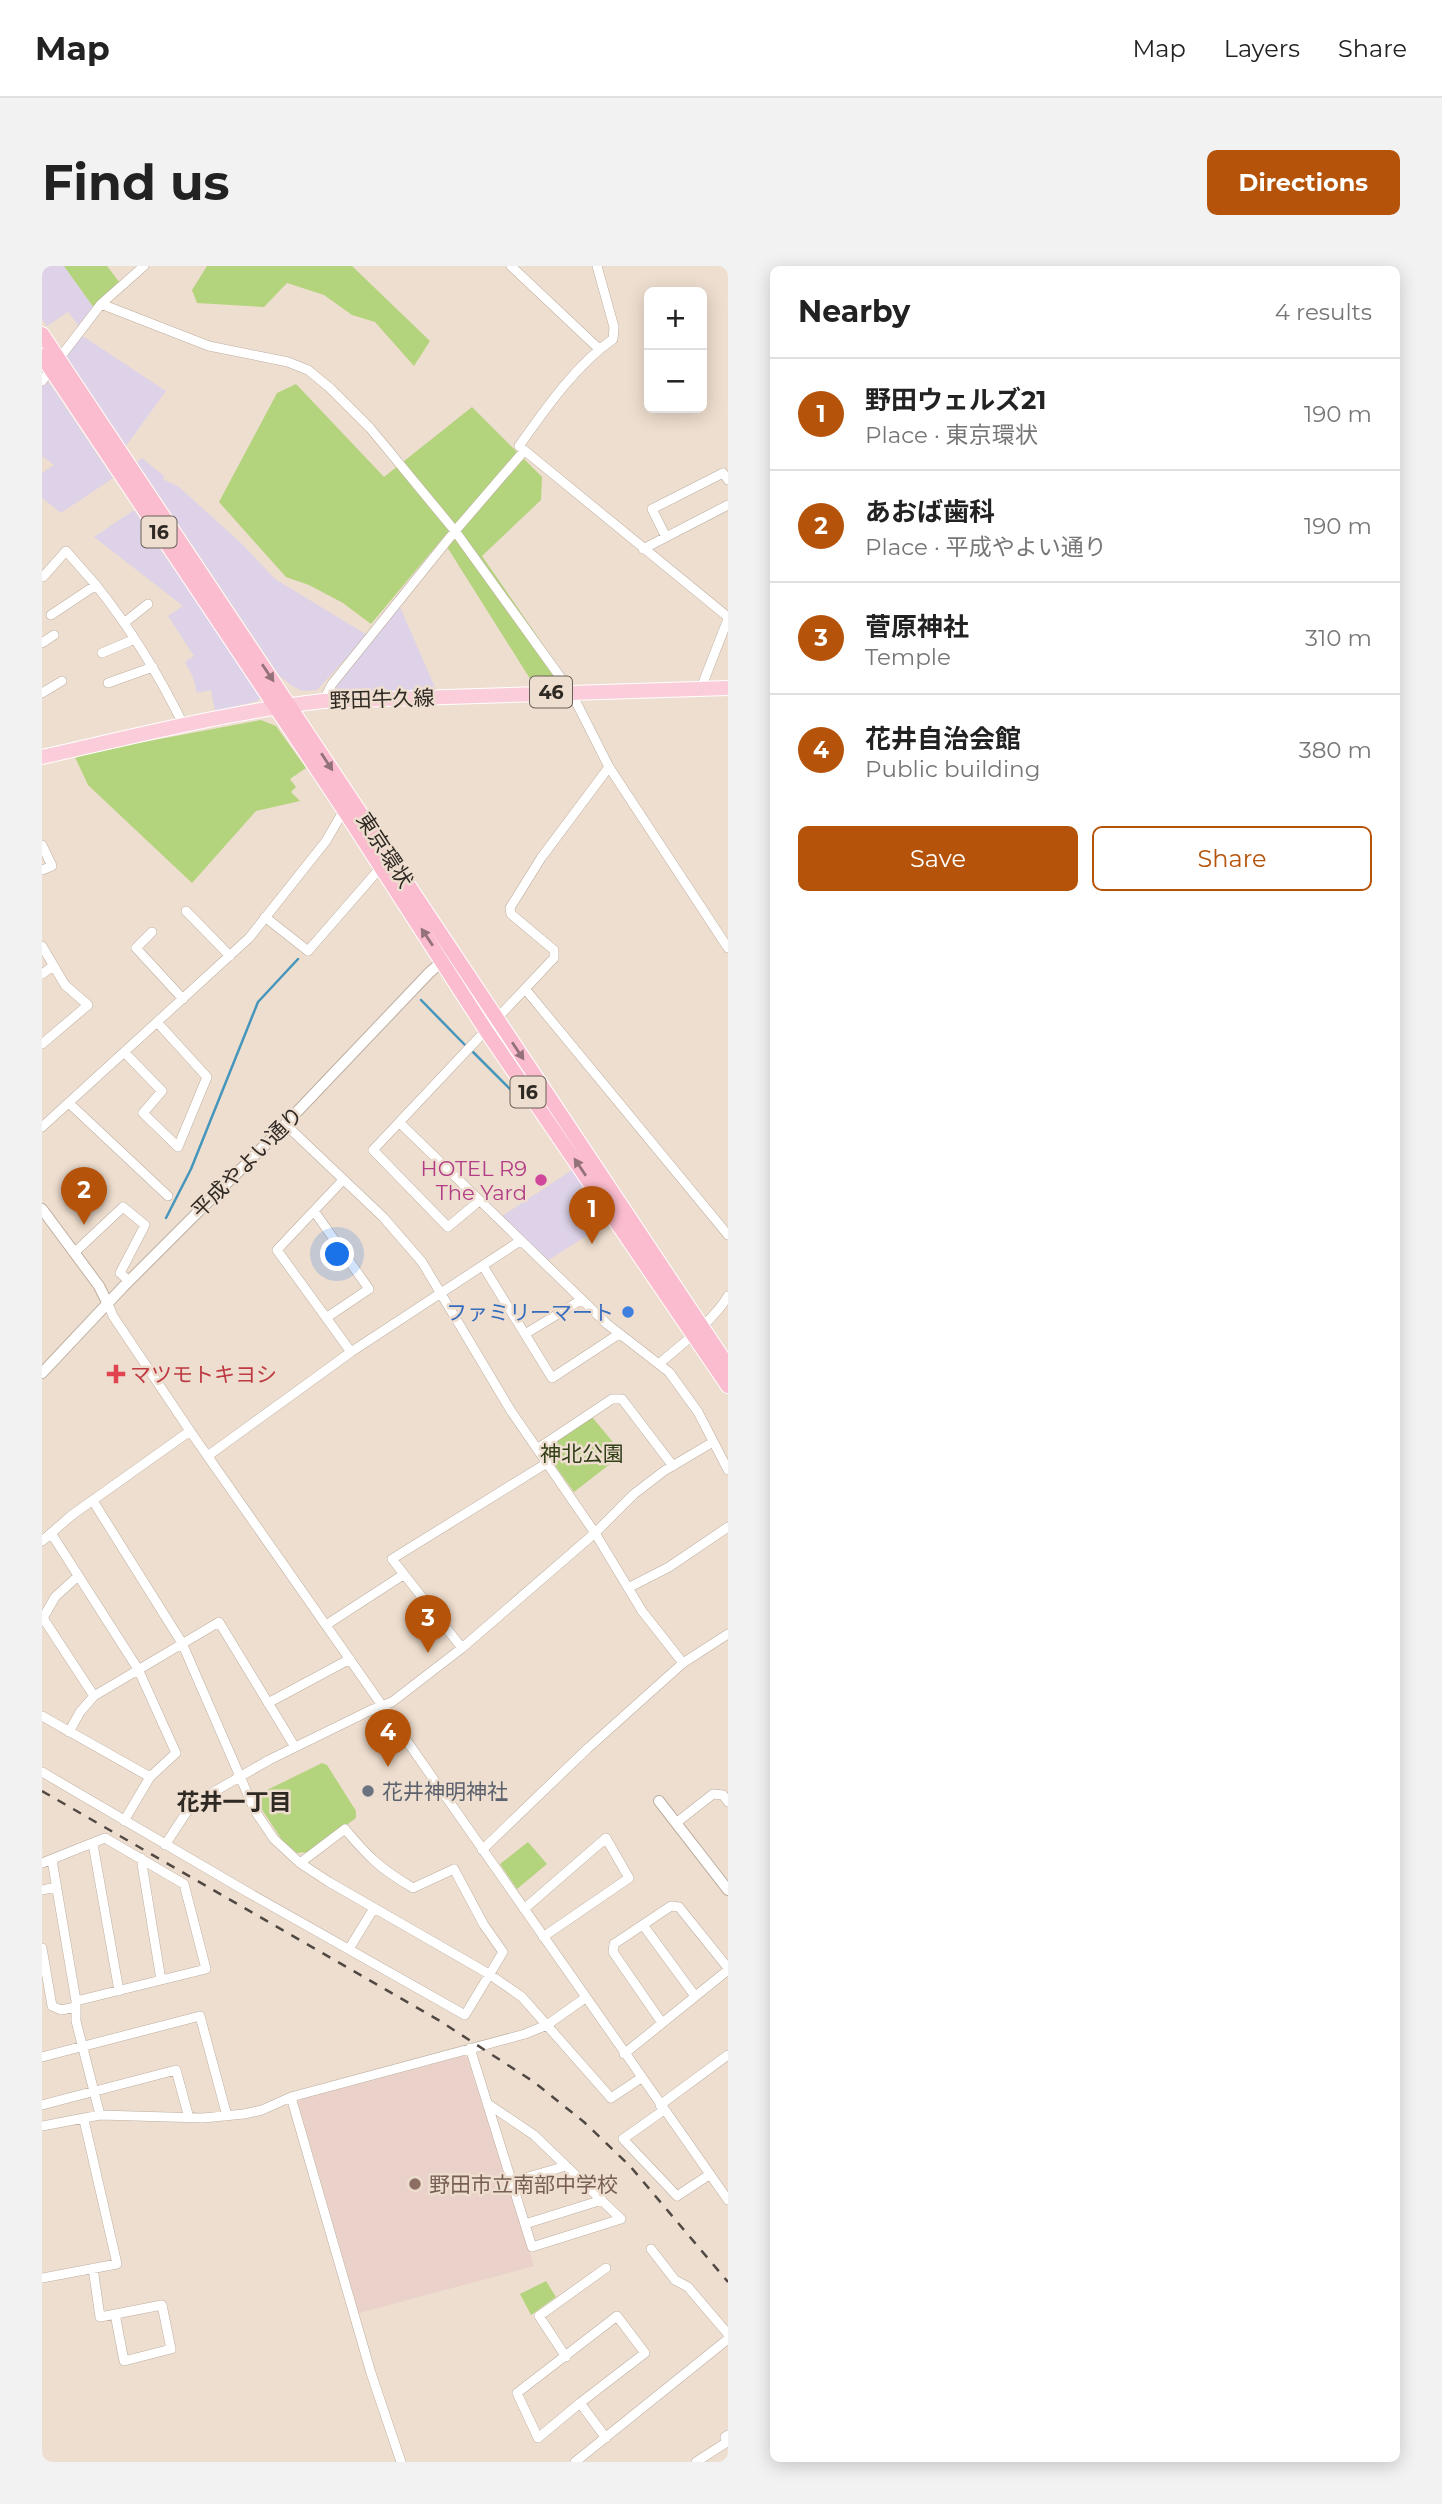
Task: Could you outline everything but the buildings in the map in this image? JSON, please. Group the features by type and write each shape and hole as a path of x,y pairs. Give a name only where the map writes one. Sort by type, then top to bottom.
{"highway":[{"name":"東京環状","path":"42,334 50,370"},
{"name":"東京環状","path":"42,356 283,706 448,957 487,1032 697,1330 728,1366"},
{"name":"東京環状","path":"283,706 381,867 498,1020 697,1330 728,1386"}],"main road":[{"name":"野田牛久線","path":"44,754 283,706 323,701 728,688"}],"street":[{"path":"50,370 101,304 144,266"},
{"path":"511,266 600,349"},
{"path":"597,266 614,327 613,340 579,369 519,446 728,618 701,688"},
{"path":"101,304 209,346 288,362 308,370 370,428 455,531 571,692 608,767 728,948"},
{"path":"323,701 332,684 455,531 524,451"},
{"path":"666,537 652,509 723,473 728,480"},
{"path":"643,548 728,505"},
{"path":"43,577 66,551 96,585 135,639 184,726"},
{"path":"51,615 96,585"},
{"path":"124,623 148,604"},
{"path":"42,643 54,635"},
{"path":"102,653 135,639"},
{"path":"108,683 153,667"},
{"path":"42,692 62,681"},
{"path":"479,1200 448,1227 373,1150 554,958 554,950 511,914 510,908 541,858 608,767"},
{"path":"42,1128 230,956 326,841 344,810"},
{"path":"42,845 52,866 42,870"},
{"path":"265,917 308,951 381,867"},
{"path":"186,911 230,956"},
{"path":"152,932 136,948 183,999"},
{"path":"42,946 65,985 88,1005 42,1044"},
{"name":"平成やよい通り","path":"42,1373 448,957"},
{"path":"42,974 53,965"},
{"path":"526,990 728,1235"},
{"path":"124,1052 162,1091 143,1113 178,1147 207,1077 157,1022"},
{"path":"70,1104 168,1196"},
{"path":"400,1123 581,1300 619,1334 660,1363 684,1390 728,1470"},
{"path":"285,1124 406,1242 442,1294 511,1411 595,1533 642,1611 683,1663"},
{"path":"343,1180 277,1250 351,1352"},
{"path":"74,1253 123,1207 145,1225 120,1273 129,1281"},
{"path":"42,1209 99,1286 113,1316 190,1431 728,2200"},
{"path":"314,1211 369,1289 326,1318"},
{"path":"209,1455 351,1352 520,1241"},
{"path":"483,1266 552,1378 619,1334"},
{"path":"660,1363 722,1306 728,1296"},
{"path":"525,1334 581,1300"},
{"path":"537,1449 612,1399 618,1398 622,1399 673,1466"},
{"path":"42,1541 190,1431"},
{"path":"165,1845 176,1826 196,1803 214,1791 295,1747 392,1702 462,1648 595,1533 635,1494 673,1466 713,1442"},
{"path":"462,1648 392,1559 547,1462"},
{"path":"93,1501 182,1643 263,1825 286,1852 374,1908 489,1974 522,1997 611,2098 641,2078"},
{"path":"628,1588 669,1567 728,1527"},
{"path":"51,1534 138,1670 176,1753 150,1777 124,1821"},
{"path":"326,1625 403,1575"},
{"path":"77,1577 55,1597 43,1619 94,1696"},
{"path":"69,1731 94,1696 219,1622 295,1747"},
{"path":"482,1850 587,1749 683,1663 728,1634"},
{"path":"268,1703 350,1659"},
{"path":"42,1716 150,1777"},
{"path":"42,1772 465,2015 503,1952 484,1925 454,1869 413,1888 383,1871 365,1854 347,1828 300,1863"},
{"path":"676,1824 713,1794 723,1795 728,1802"},
{"path":"659,1801 728,1890"},
{"path":"42,1948 52,2006 61,2010 76,2004 119,1991 206,1969 184,1884 106,1838 47,1862 56,1887 76,2004 76,2021 100,2115"},
{"path":"524,1909 606,1838 629,1878 543,1937"},
{"path":"93,1844 119,1991"},
{"path":"141,1858 161,1980"},
{"path":"42,1890 56,1887"},
{"path":"624,2054 662,2024 728,1969 679,1907 671,1906 614,1944 613,1952 662,2024"},
{"path":"349,1949 374,1908"},
{"path":"643,1925 695,1996"},
{"path":"42,2126 85,2120 100,2115 189,2118 227,2116 262,2110 291,2097 525,2034 547,2025 585,1997"},
{"path":"42,2057 200,2016 227,2116"},
{"path":"470,2048 532,2247 621,2220 534,2135 488,2104"},
{"path":"709,2175 677,2196 623,2139 728,2055"},
{"path":"42,2105 176,2070 189,2118"},
{"path":"291,2097 371,2374 401,2462"},
{"path":"42,2278 117,2264 85,2120"},
{"path":"511,2182 566,2166"},
{"path":"525,2224 602,2200"},
{"path":"575,2462 728,2337 688,2287 675,2280 651,2249"},
{"path":"93,2268 100,2317 115,2314 162,2305 171,2349 124,2361 115,2314"},
{"path":"566,2357 539,2316 606,2268"},
{"path":"617,2316 645,2353 580,2403 538,2438 517,2393 617,2316"},
{"path":"580,2403 606,2438"},
{"path":"696,2462 727,2442 725,2437 728,2435"}],"shaded area":[{"path":"42,266 64,266 94,308 79,326 68,312 47,326 42,319"},
{"path":"81,335 166,391 126,446 65,354"},
{"path":"47,379 113,478 61,513 42,498 42,473 54,465 42,456 42,386"},
{"path":"142,458 164,476 163,479 179,487 243,545 275,579 367,635 317,690 303,691 279,675 137,462"},
{"path":"134,510 260,697 258,701 215,711 211,690 197,693 185,662 194,656 168,616 183,606 94,537"},
{"path":"400,607 437,692 338,690 335,685"},
{"path":"572,1170 608,1222 547,1261 501,1217"},
{"name":"野田市立南部中学校","path":"467,2057 534,2266 359,2313 298,2102"}],"green space":[{"path":"64,266 107,266 120,283 94,308"},
{"path":"207,266 352,266 430,341 414,366 375,322 352,315 324,295 287,283 264,307 197,303 192,290"},
{"path":"296,384 384,477 472,407 542,477 541,500 482,556 571,685 534,685 442,539 371,624 343,603 309,585 286,577 219,502 277,393"},
{"path":"261,720 276,726 306,768 290,779 296,787 291,792 300,801 256,811 192,883 88,785 74,755"},
{"name":"神北公園","path":"592,1417 623,1454 574,1492 551,1460 557,1455 549,1446"},
{"path":"322,1763 327,1765 356,1811 356,1818 309,1852 297,1853 282,1840 257,1802 257,1795"},
{"path":"528,1842 547,1864 517,1889 500,1864"},
{"path":"546,2281 556,2297 531,2315 520,2294"}],"waterway":[{"path":"166,1218 191,1169 258,1002 298,959"},
{"path":"421,1000 466,1046"},
{"path":"473,1052 526,1105"}],"railway":[{"path":"42,1791 440,2021 534,2082 584,2122 630,2166 728,2282"}],"place":[{"name":"HOTEL R9 The Yard","path":"541,1180"},
{"name":"あおば歯科","path":"84,1225"},
{"name":"野田ウェルズ21","path":"592,1244"},
{"name":"ファミリーマート","path":"628,1312"},
{"name":"マツモトキヨシ","path":"116,1374"},
{"name":"菅原神社","path":"428,1653"},
{"name":"花井自治会館","path":"388,1767"},
{"name":"花井神明神社","path":"368,1791"},
{"name":"野田市立南部中学校","path":"415,2184"}],"district":[{"name":"花井一丁目","path":"234,1802"}]}
